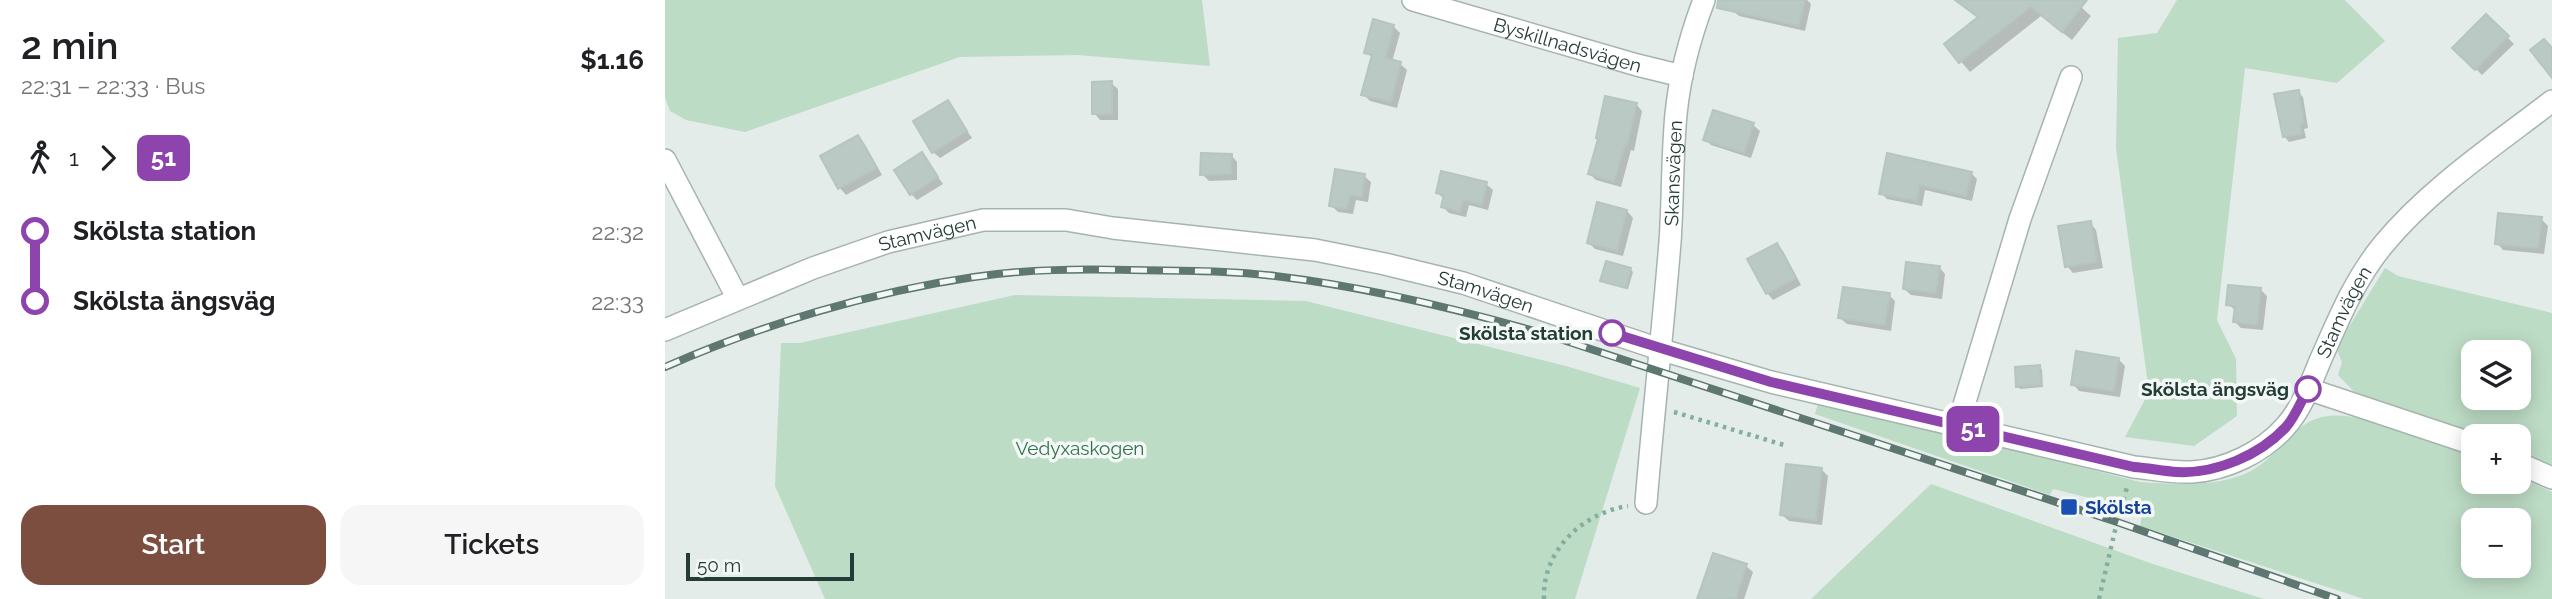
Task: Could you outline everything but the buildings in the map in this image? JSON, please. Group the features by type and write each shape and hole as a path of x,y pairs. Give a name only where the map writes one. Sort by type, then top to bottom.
{"street":[{"name":"Byskillnadsvägen","path":"1413,0 1682,76"},
{"name":"Skansvägen","path":"1646,503 1654,406 1662,350 1676,115 1692,31 1704,0"},
{"path":"1958,425 2019,219 2071,77"},
{"name":"Stamvägen","path":"665,330 813,268 888,242 983,220 1066,220 1113,228 1315,250 1385,264 1463,283 1662,350 1771,382 2134,467 2195,472 2256,452 2287,426 2308,389 2345,304 2383,244 2437,191 2552,101"},
{"path":"665,160 738,299"},
{"path":"2308,389 2461,440"},
{"path":"2531,469 2552,478"}],"path":[{"path":"1654,406 1784,444"},
{"path":"1543,599 1551,557 1575,529 1609,509 1646,503"},
{"path":"2099,599 2120,512"}],"green space":[{"path":"665,0 1202,0 1210,66 1078,55 960,57 745,132 686,120 670,111 665,98"},
{"path":"2177,0 2345,0 2385,41 2337,83 2245,68 2217,320 2236,359 2237,416 2194,446 2125,437 2149,392 2116,148 2118,38 2157,33"},
{"path":"2385,268 2398,276 2552,313 2552,471 2531,462 2531,424 2461,424 2461,432 2391,407 2387,403 2362,400 2338,375 2342,362 2336,348"},
{"name":"Vedyxaskogen","path":"1015,295 1306,301 1566,366 1640,388 1575,599 825,599 775,486 781,343 800,343"},
{"path":"1819,400 2140,482 2182,484 2225,480 2251,471 2296,431 2316,419 2344,416 2381,423 2461,450 2461,494 2531,494 2531,482 2552,492 2552,599 2364,599 2140,526 2143,511 2053,489 2050,495 1815,414"},
{"path":"1931,484 2153,564 2264,599 1811,599"}],"railway":[{"path":"665,367 739,337 817,312 895,291 994,274 1073,270 1186,271 1257,274 1310,281 1413,300 1548,335 2117,522 2337,599"}],"bus line":[{"name":"51","path":"1612,333 1771,382 2134,467 2178,472 2195,472 2256,452 2287,426 2308,389"}],"place":[{"name":"Skölsta station","path":"1612,333"},
{"name":"Skölsta ängsväg","path":"2308,389"},
{"name":"Skölsta","path":"2069,507"}]}
